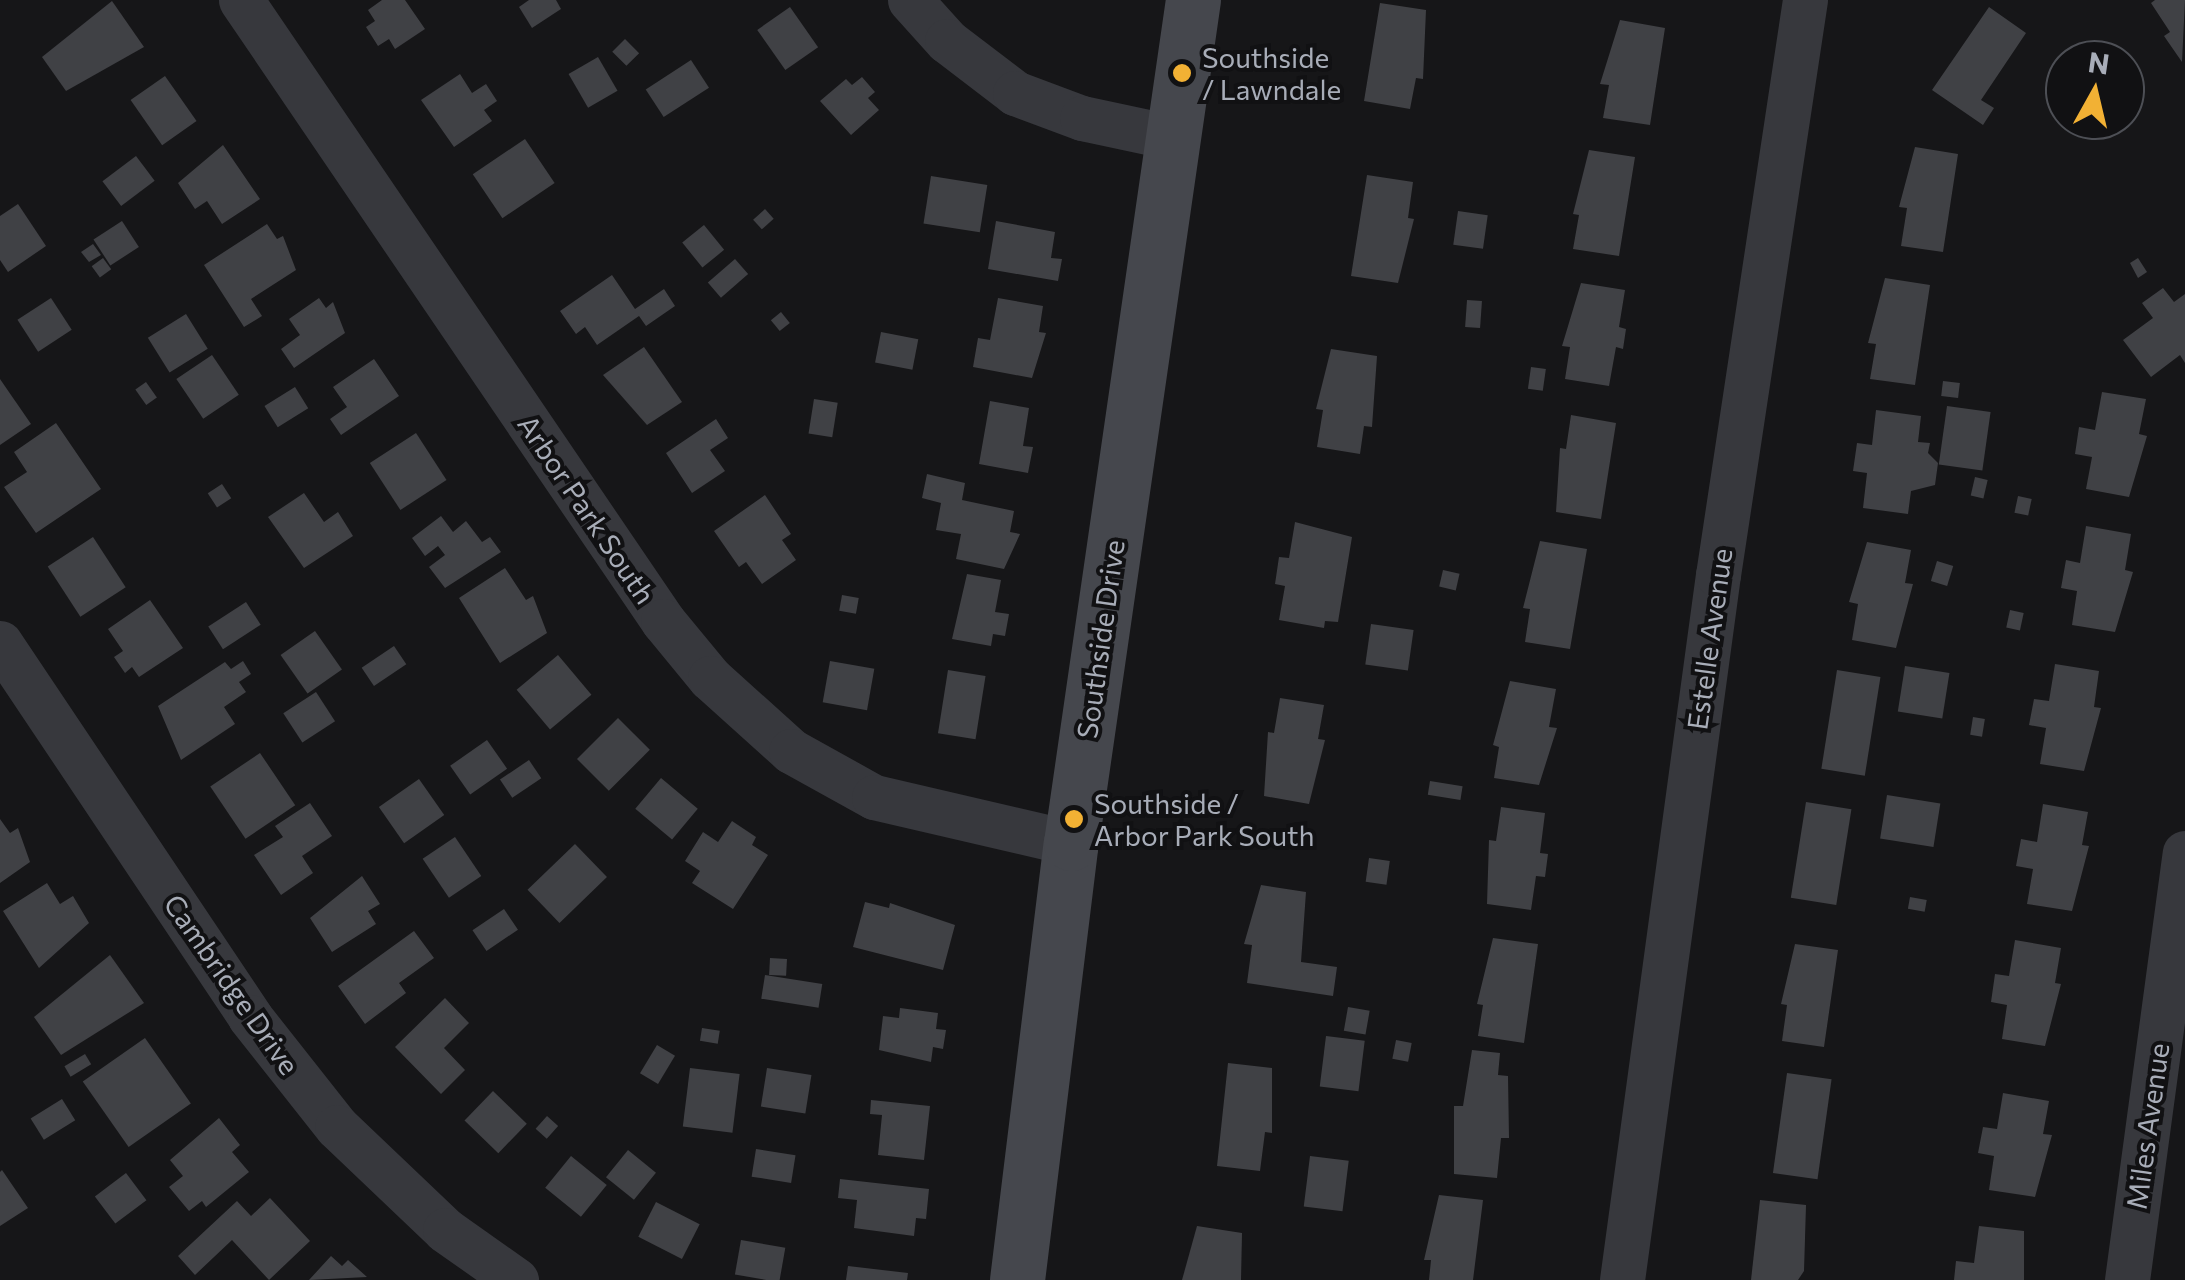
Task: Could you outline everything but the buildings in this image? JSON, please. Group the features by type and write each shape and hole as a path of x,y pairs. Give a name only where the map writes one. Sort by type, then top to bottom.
{"main road":[{"name":"Southside Drive","path":"1018,1280 1070,843 1193,0"}],"street":[{"name":"Arbor Park South","path":"241,0 663,621 710,678 792,752 874,798 1070,843"},
{"path":"910,0 946,41 1016,93 1082,118 1171,137"},
{"name":"Estelle Avenue","path":"1622,1280 1715,594 1806,0"},
{"name":"Cambridge Drive","path":"0,643 250,1017 337,1127 445,1230 516,1280"},
{"name":"Miles Avenue","path":"2127,1280 2185,853"}],"place":[{"name":"Southside / Lawndale","path":"1182,73"},
{"name":"Southside / Arbor Park South","path":"1074,819"}]}
